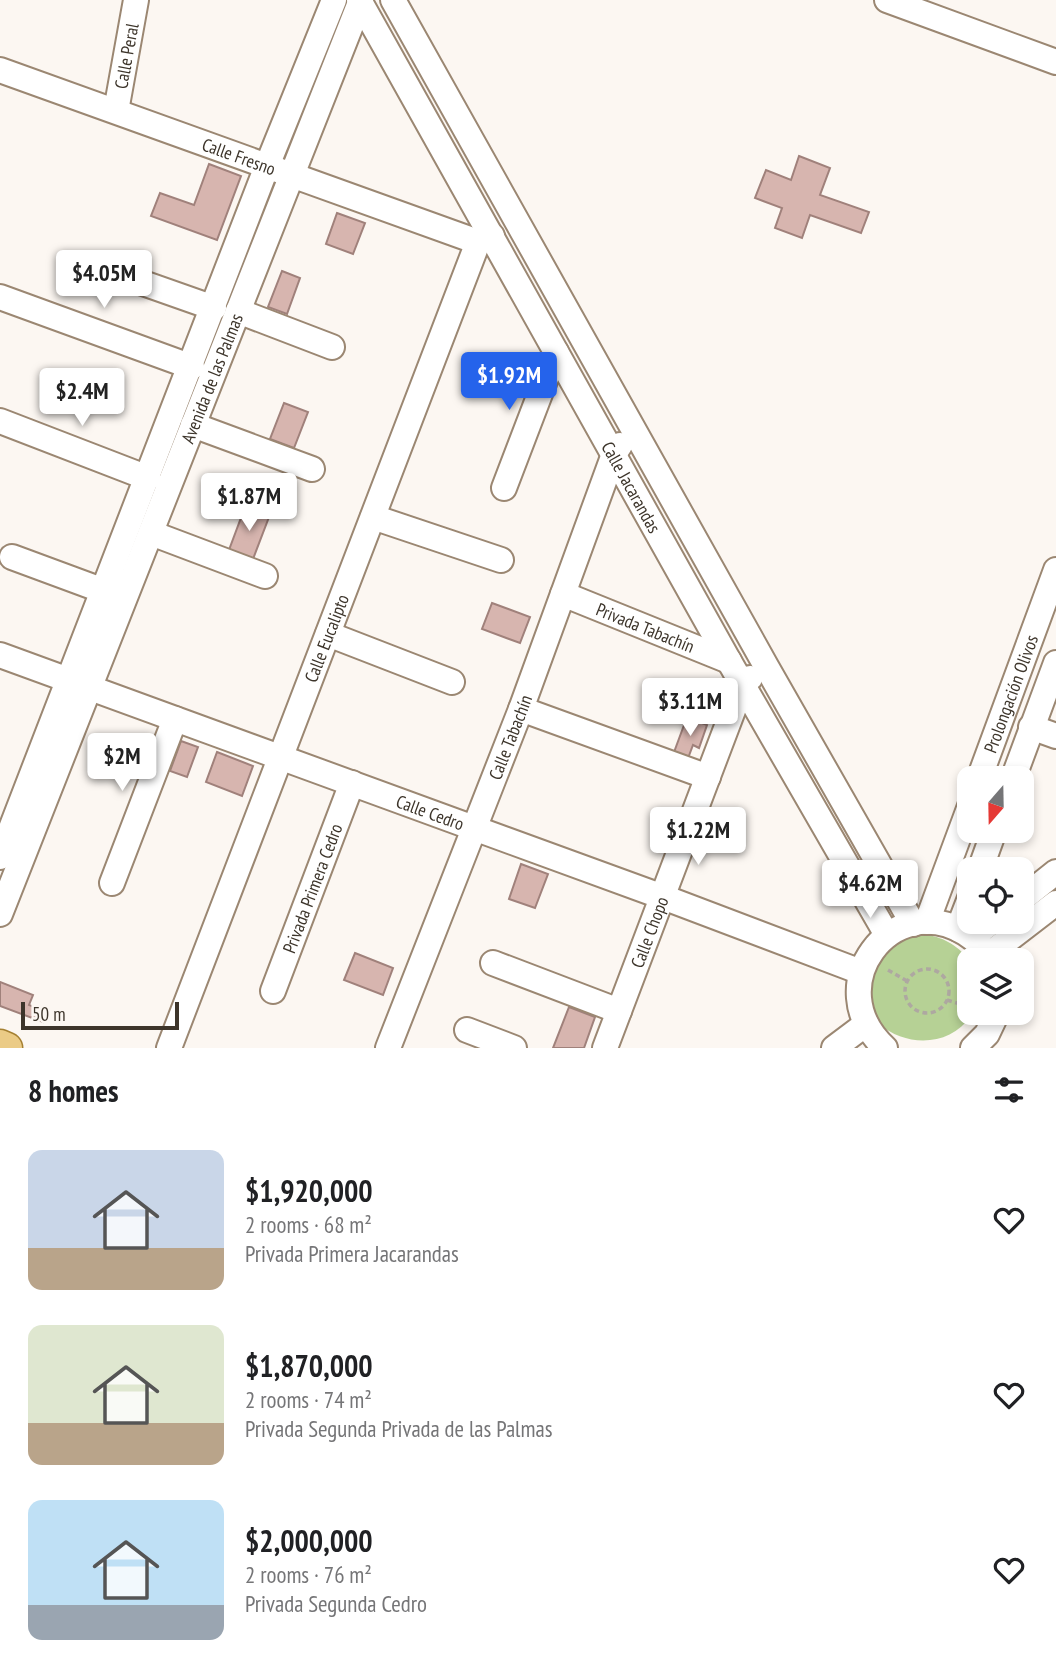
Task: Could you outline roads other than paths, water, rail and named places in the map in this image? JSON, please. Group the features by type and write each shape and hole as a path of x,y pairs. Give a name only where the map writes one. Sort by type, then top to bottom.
{"main road":[{"path":"0,1045 7,1048"}],"street":[{"name":"Calle Peral","path":"116,111 136,0"},
{"name":"Avenida de las Palmas","path":"0,857 151,533 193,425 267,166 334,0"},
{"name":"Calle Jacarandas","path":"393,0 766,666 920,923"},
{"path":"887,0 1056,62"},
{"name":"Avenida de las Palmas","path":"0,914 79,684 104,591 148,478 192,367 226,309 291,175 360,1"},
{"name":"Calle Jacarandas","path":"360,1 485,239 556,352 729,662 887,935"},
{"name":"Calle Fresno","path":"0,70 291,175 485,239"},
{"name":"Calle Eucalipto","path":"169,1048 373,517 485,239"},
{"path":"89,264 332,347"},
{"path":"0,297 192,367"},
{"path":"504,488 556,352"},
{"path":"0,421 148,478"},
{"path":"193,425 312,469"},
{"name":"Calle Tabachín","path":"388,1048 521,709 614,454 632,427"},
{"path":"373,517 502,560"},
{"path":"151,533 265,576"},
{"path":"12,557 104,591"},
{"name":"Prolongación Olivos","path":"985,766 1046,626 1056,570"},
{"name":"Privada Tabachín","path":"563,594 729,662"},
{"path":"328,634 452,682"},
{"name":"Calle Cedro","path":"0,655 861,972"},
{"name":"Prolongación Olivos","path":"1018,766 1056,663"},
{"path":"743,684 766,666"},
{"name":"Calle Chopo","path":"605,1048 743,684"},
{"path":"521,709 708,777"},
{"path":"112,883 175,719"},
{"path":"1031,727 1056,736"},
{"name":"Privada Primera Cedro","path":"273,991 352,783"},
{"path":"920,923 957,836"},
{"path":"1034,889 1056,872"},
{"path":"883,1048 872,1037 861,1016 858,999 861,972 874,948 887,935 920,923 977,945 1056,902"},
{"path":"493,963 619,1011"},
{"path":"834,1048 866,1024"},
{"path":"973,1048 987,1034 991,1025"},
{"path":"467,1030 514,1048"}]}
